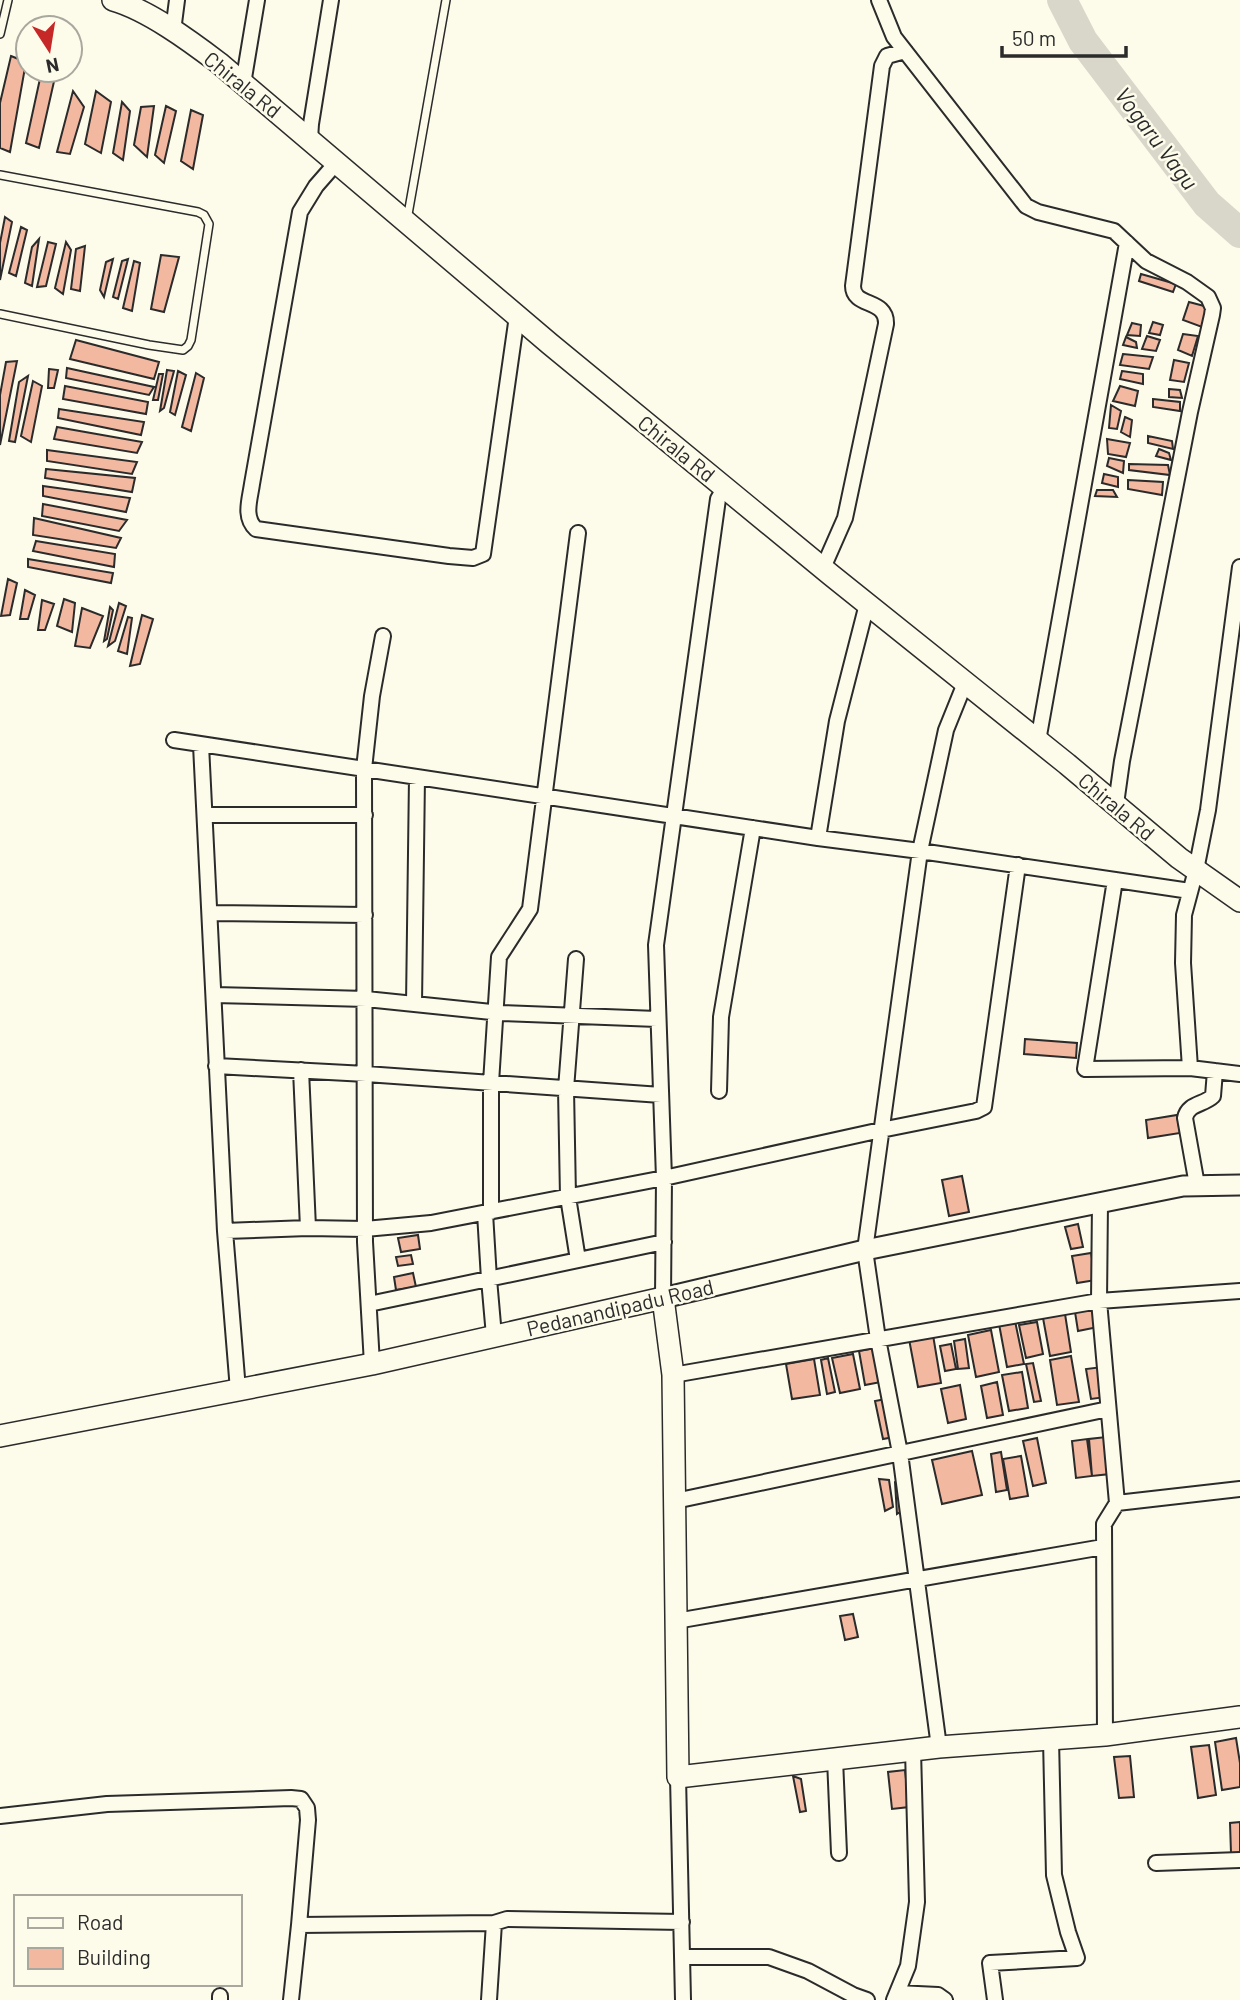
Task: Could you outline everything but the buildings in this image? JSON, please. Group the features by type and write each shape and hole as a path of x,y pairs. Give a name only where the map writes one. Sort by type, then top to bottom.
{"main road":[{"name":"Chirala Rd","path":"113,0 173,31 209,55 517,316 823,568 1179,858 1240,901"},
{"name":"Pedanandipadu Road","path":"0,1436 372,1364 663,1298"},
{"path":"663,1298 673,1374 678,1777 939,1747 1105,1735 1240,1717"}],"street":[{"path":"173,31 177,0"},
{"path":"243,84 257,0"},
{"path":"310,139 331,0"},
{"path":"878,0 889,29 1026,206 1038,212 1114,231 1146,261 1187,282 1208,297 1213,308 1190,412 1116,804"},
{"path":"823,568 845,518 886,324 882,310 856,297 852,291 882,66 887,56 905,51"},
{"path":"337,162 316,186 300,212 252,484 248,513 256,529 472,558 483,554 517,316"},
{"path":"1038,741 1127,243"},
{"path":"663,1298 664,1178 656,945 718,499 725,487"},
{"path":"495,1336 489,1279 488,1213 494,1013 499,957 530,909 578,533"},
{"path":"1190,1068 1183,963 1184,915 1208,810 1235,645 1240,567"},
{"path":"818,838 836,722 867,604"},
{"path":"372,1364 365,1228 365,769 372,696 383,636"},
{"path":"939,1747 900,1453 878,1339 865,1250 920,851 946,730 965,683"},
{"path":"174,740 818,838 1190,891"},
{"path":"201,744 225,1231 238,1390"},
{"path":"414,1004 417,777"},
{"path":"205,815 365,815"},
{"path":"719,1091 721,1017 753,828"},
{"path":"225,1231 365,1228 431,1223 664,1178 976,1111 984,1107 1018,866"},
{"path":"1115,880 1085,1069 1190,1068 1240,1074"},
{"path":"210,913 365,915"},
{"path":"576,958 566,1089 568,1197 578,1260"},
{"path":"215,995 366,999 494,1013 657,1019"},
{"path":"216,1066 366,1074 661,1096"},
{"path":"301,1070 309,1228"},
{"path":"1197,1185 1185,1118 1189,1109 1213,1096 1215,1071"},
{"name":"Pedanandipadu Road","path":"663,1298 865,1250 1183,1186 1240,1185"},
{"path":"1100,1203 1099,1301 1117,1503 1104,1524 1105,1735"},
{"path":"369,1304 664,1242"},
{"path":"673,1374 1099,1301 1240,1291"},
{"path":"675,1501 1108,1409"},
{"path":"1117,1503 1240,1489"},
{"path":"676,1621 1103,1548"},
{"path":"995,2000 990,1963 1077,1958 1054,1875 1051,1739"},
{"path":"913,1750 917,1902 908,1966 895,1996 938,1995 945,2000"},
{"path":"835,1759 839,1853"},
{"path":"678,1777 682,2000"},
{"path":"0,1816 107,1804 301,1799 307,1808 308,1820 290,2000"},
{"path":"1156,1863 1240,1860"},
{"path":"299,1925 494,1923 507,1919 682,1922"},
{"path":"489,2000 494,1923"},
{"path":"683,1957 769,1957 808,1971 867,2000"}],"lane":[{"path":"0,34 8,0"},
{"path":"407,222 446,0"},
{"path":"0,175 198,212 204,215 209,225 191,340 183,350 0,314"}],"waterway":[{"name":"Vogaru Vagu","path":"1062,0 1083,41 1207,204 1240,233"}]}
